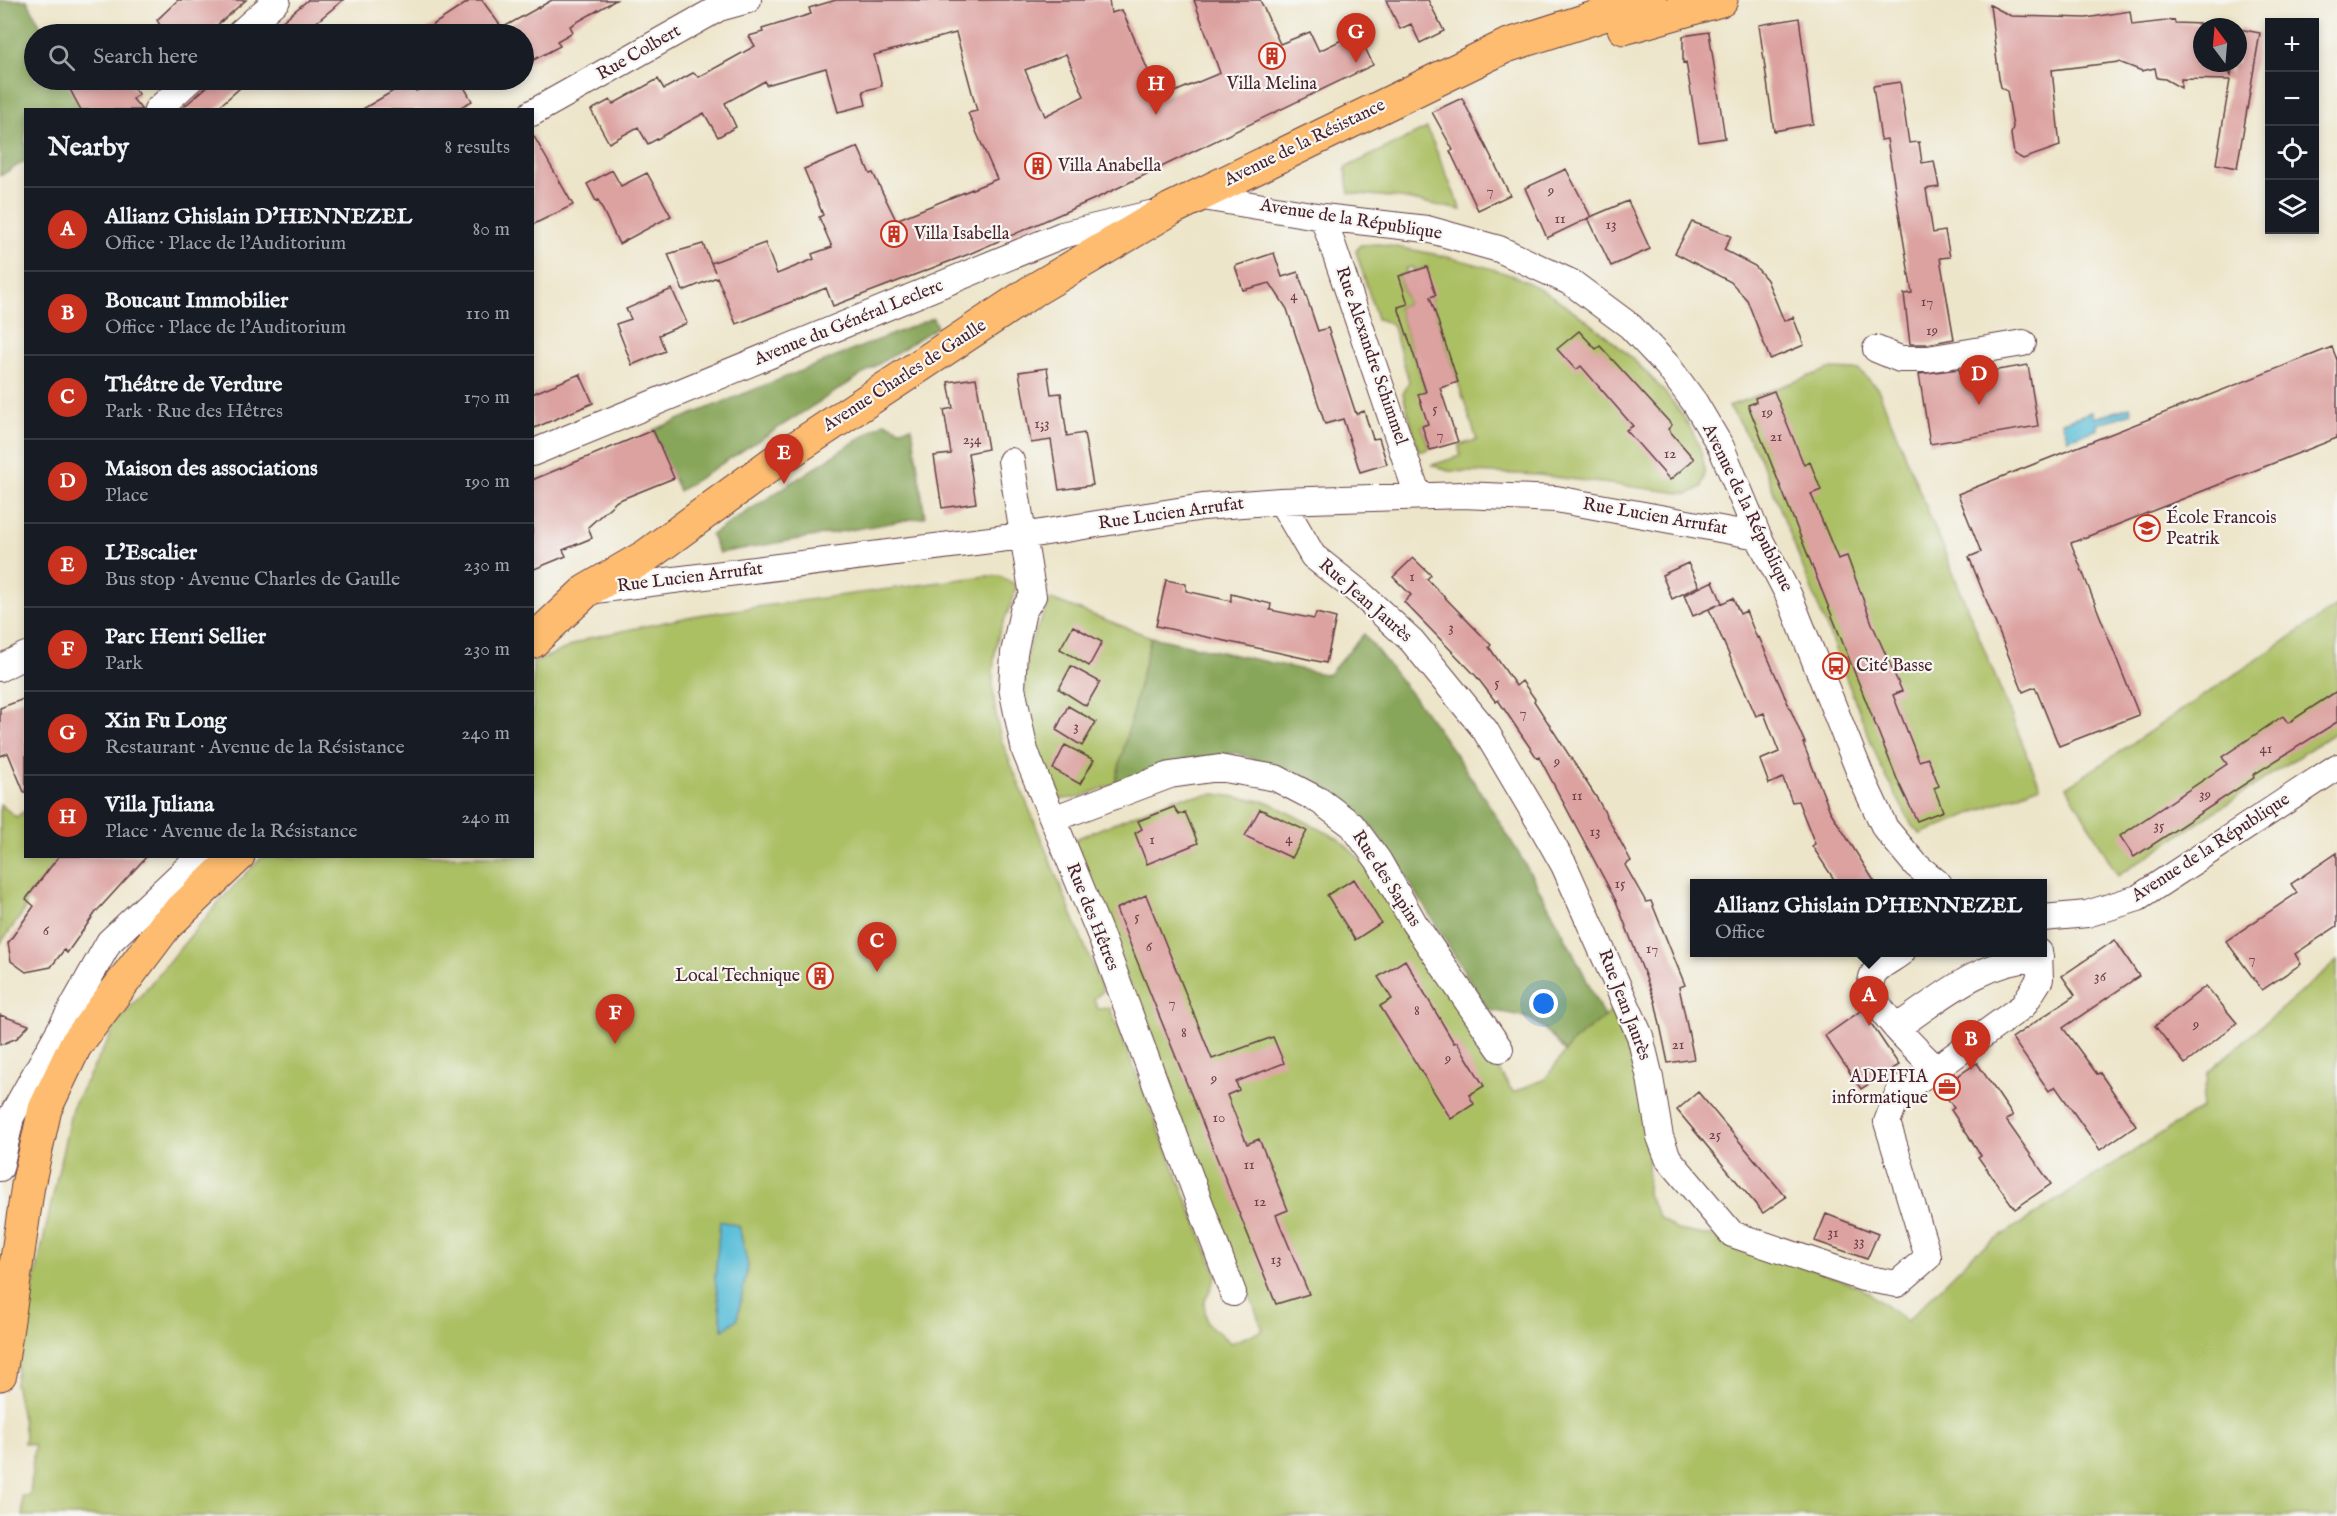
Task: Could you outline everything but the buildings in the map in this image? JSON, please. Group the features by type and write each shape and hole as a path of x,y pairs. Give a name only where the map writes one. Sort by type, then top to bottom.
{"main road":[{"name":"Avenue de la Résistance","path":"1184,203 1506,46 1650,0"},
{"name":"Avenue de la Résistance","path":"1440,78 1524,57 1721,0"},
{"name":"Avenue Charles de Gaulle","path":"534,640 586,591 646,556 774,463 1034,290 1184,203"},
{"path":"0,1374 0,1360 28,1185 45,1109 75,1046 166,925 236,858"}],"street":[{"path":"250,24 277,0"},
{"name":"Rue Colbert","path":"534,112 723,4 748,0"},
{"path":"159,108 179,90"},
{"name":"Avenue de la République","path":"1184,203 1427,229 1499,249 1582,290 1630,326 1667,365 1695,403 1721,447 1758,536 1789,596 1864,783 1885,828 1916,865 1933,879"},
{"name":"Avenue du Général Leclerc","path":"534,452 1062,235 1184,203"},
{"name":"Rue Alexandre Schimmel","path":"1323,217 1418,495"},
{"path":"1876,349 1900,359 1928,358 2023,343"},
{"name":"Rue des Hêtres","path":"1011,461 1033,596 1023,611 1014,653 1011,688 1025,751 1104,944 1233,1293"},
{"name":"Rue Lucien Arrufat","path":"586,591 1022,536 1203,507 1281,501 1418,495 1556,499 1758,536"},
{"name":"Rue Jean Jaurès","path":"1281,501 1313,556 1361,594 1412,641 1485,730 1564,865 1635,1026 1650,1077 1660,1137 1668,1158 1732,1234 1863,1278 1897,1284 1928,1257 1887,1122 1899,1091 1936,1069"},
{"name":"Avenue Charles de Gaulle","path":"534,621 586,591"},
{"path":"0,668 24,656"},
{"name":"Avenue de la République","path":"2047,918 2087,914 2138,898 2337,767"},
{"name":"Rue des Sapins","path":"1053,819 1170,775 1219,768 1276,778 1320,801 1352,825 1378,860 1414,923 1500,1049"},
{"path":"0,1168 6,1115 109,942 198,858"},
{"path":"1895,957 1873,974 1870,984 1872,995 1896,1028 1936,1069 2023,1006 2040,979 2039,957"},
{"path":"1896,1028 1979,971 2030,957"}],"green space":[{"path":"0,0 27,0 40,24 24,24 24,90 72,90 81,108 24,108 24,162 0,176"},
{"path":"1427,128 1461,210 1401,198 1349,193 1345,168"},
{"path":"1379,244 1448,257 1499,271 1541,290 1572,310 1639,365 1668,397 1691,429 1703,459 1702,487 1689,494 1538,475 1448,471 1432,465 1460,456 1459,445 1477,440 1430,297 1427,267 1414,271 1412,267 1405,269 1407,273 1399,277 1408,304 1398,307 1426,392 1428,424 1422,426 1429,449 1419,452 1403,394 1409,381 1392,324 1377,319 1356,251 1360,245"},
{"path":"933,318 937,327 679,491 653,430"},
{"path":"1829,369 1859,370 1878,389 2040,786 1920,834 1912,826 1880,765 1760,457 1729,406"},
{"path":"885,422 899,429 912,427 925,517 719,553 711,535"},
{"path":"985,576 1000,576 1016,585 1013,600 999,634 995,654 993,679 996,718 1002,742 1103,991 1094,999 1098,1009 1110,1008 1217,1275 1204,1303 1207,1323 1231,1343 1263,1330 1073,840 1175,798 1216,794 1268,802 1339,839 1366,865 1513,1092 1545,1079 1573,1041 1619,1005 1639,1088 1649,1150 1647,1194 1659,1217 1677,1230 1732,1240 1860,1287 1907,1321 1976,1252 2201,1108 2208,1072 2337,961 2337,1516 23,1516 22,1496 30,1496 34,1445 24,1443 25,1434 15,1383 25,1324 72,1108 116,1025 217,904 261,858 534,858 534,663 589,638 698,615"},
{"path":"1051,599 1151,637 1115,784 1077,798 1061,799 1051,792 1027,726 1024,681 1030,643"},
{"path":"2337,606 2337,731 2118,876 2067,787"},
{"path":"1364,634 1461,762 1506,832 1568,941 1604,1017 1573,1041 1565,1052 1548,1032 1532,1020 1514,1014 1488,1010 1399,865 1375,831 1355,809 1315,782 1237,753 1187,760 1115,784 1151,637 1328,675"},
{"path":"0,804 16,817 24,812 24,858 58,858 26,899 25,910 0,944"}],"water":[{"path":"2130,407 2132,413 2097,424 2098,429 2068,439 2062,422 2092,412 2095,418"},
{"path":"720,1221 739,1226 748,1266 737,1319 723,1330 715,1279"}],"place":[{"name":"Villa Melina","path":"1272,56"},
{"name":"Xin Fu Long","path":"1356,63"},
{"name":"Villa Juliana","path":"1156,115"},
{"name":"Villa Anabella","path":"1038,166"},
{"name":"Villa Isabella","path":"894,234"},
{"name":"Maison des associations","path":"1979,405"},
{"name":"L'Escalier","path":"784,484"},
{"name":"École Francois Peatrik","path":"2147,528"},
{"name":"Cité Basse","path":"1836,666"},
{"name":"Théâtre de Verdure","path":"877,972"},
{"name":"Local Technique","path":"820,976"},
{"name":"Allianz Ghislain D'HENNEZEL","path":"1869,1026"},
{"name":"Parc Henri Sellier","path":"615,1044"},
{"name":"Boucaut Immobilier","path":"1971,1070"},
{"name":"ADEIFIA informatique","path":"1947,1087"}]}
